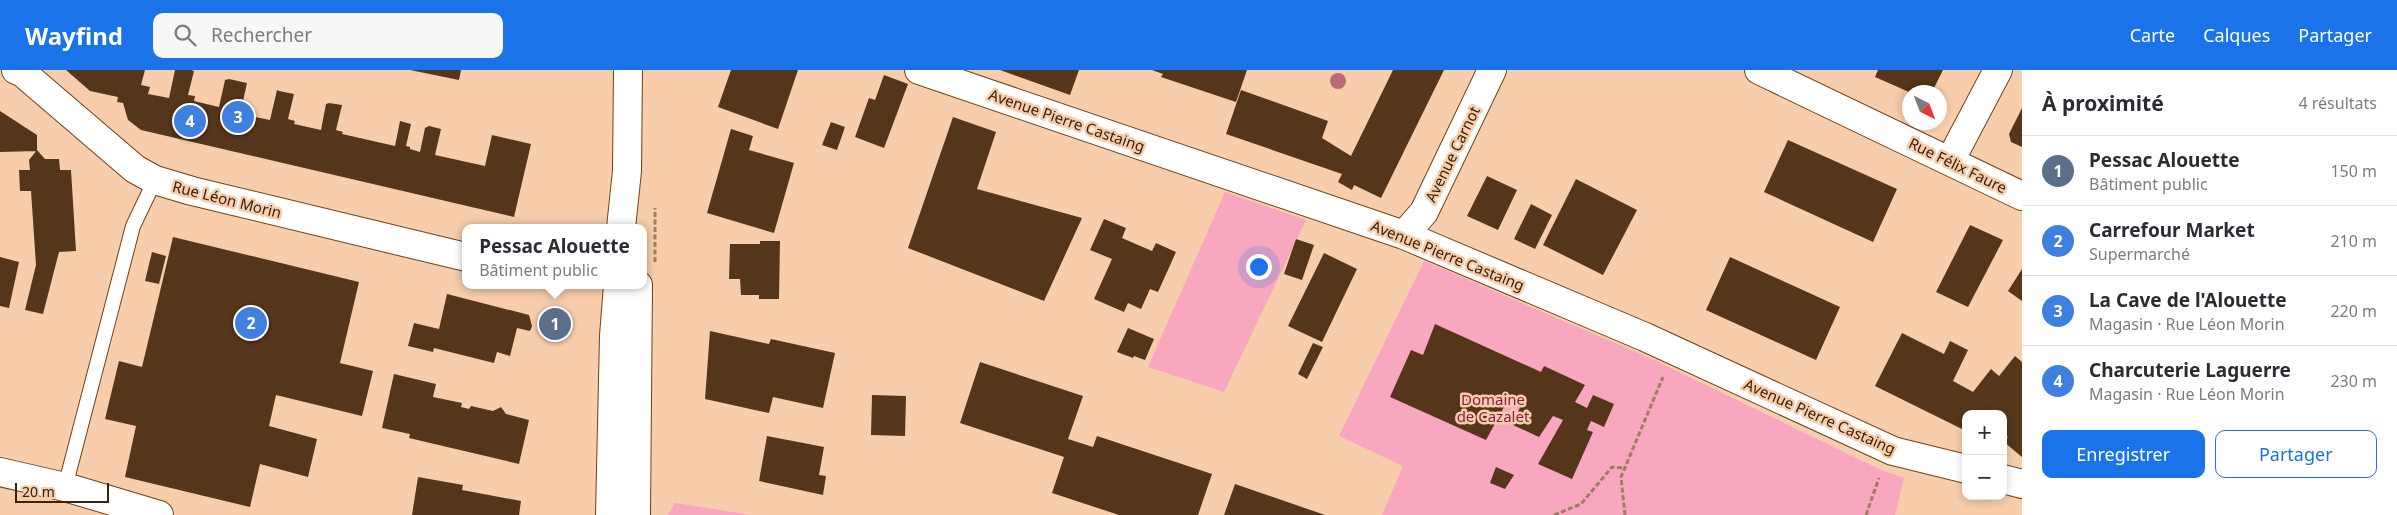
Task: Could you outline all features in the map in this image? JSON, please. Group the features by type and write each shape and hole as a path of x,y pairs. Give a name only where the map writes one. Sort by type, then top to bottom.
{"street":[{"path":"621,224 627,171 628,70"},
{"name":"Avenue Pierre Castaing","path":"919,70 1404,235 1674,351 1893,450 1962,468"},
{"name":"Avenue Carnot","path":"1404,235 1424,212 1492,70"},
{"name":"Rue Félix Faure","path":"1759,70 2021,195"},
{"path":"1950,161 1998,70"},
{"name":"Rue Léon Morin","path":"20,71 136,169 155,180 192,191 462,256"},
{"path":"627,171 632,224"},
{"path":"610,515 614,336 627,289"},
{"path":"628,289 636,515"},
{"path":"0,472 64,487 160,515"},
{"path":"2007,480 2022,484"}],"lane":[{"path":"64,487 133,226 155,180"}],"path":[{"path":"1625,515 1621,477 1674,351"},
{"path":"1866,515 1881,470 1893,450"},
{"path":"1554,515 1581,504 1612,467 1625,468"}],"green space":[{"path":"1225,192 1306,220 1224,392 1148,367"},
{"name":"Domaine de Cazalet","path":"1424,261 1650,358 1881,470 1904,478 1895,515 1382,515 1403,466 1339,436"},
{"path":"675,503 751,515 668,515"}],"building":[{"path":"66,70 145,70 141,85 150,87 148,94 169,98 175,70 191,70 194,71 188,95 195,96 194,101 219,107 225,80 229,79 247,83 241,110 247,111 246,115 270,120 277,90 294,94 288,119 295,121 294,124 321,130 326,104 342,105 336,130 343,132 342,134 395,146 400,121 411,124 406,146 420,152 425,128 429,126 441,129 435,155 485,166 492,135 531,144 514,217 141,130 128,120 123,103 117,102 118,97 90,91"},
{"path":"410,70 461,70 459,80"},
{"path":"731,70 798,70 778,129 718,107"},
{"path":"1000,70 1079,70 1070,95"},
{"path":"1152,70 1247,70 1236,102 1161,77 1163,74"},
{"path":"1393,70 1444,70 1381,198 1354,185 1352,190 1338,182 1342,174 1226,134 1241,90 1328,121 1322,138 1351,156"},
{"path":"1878,70 1943,70 1936,85 1902,85 1902,89 1875,77"},
{"path":"884,75 908,84 884,148 855,137 869,98 875,100"},
{"path":"2022,108 2022,147 2011,142 2009,134"},
{"path":"0,111 37,135 37,151 0,152"},
{"path":"953,117 996,132 977,189 1082,218 1044,301 908,248"},
{"path":"831,122 845,127 837,150 822,145"},
{"path":"731,129 753,136 749,150 794,163 774,233 707,213"},
{"path":"1788,140 1897,189 1873,242 1764,192"},
{"path":"37,150 45,159 59,159 60,170 71,170 76,251 59,252 43,314 25,310 36,265 31,191 20,191 19,170 30,170 29,160"},
{"path":"1487,176 1517,190 1498,230 1467,216"},
{"path":"1576,179 1637,210 1603,275 1543,245"},
{"path":"1531,204 1552,215 1535,249 1514,239"},
{"path":"1104,219 1126,228 1122,238 1152,251 1156,243 1176,252 1158,292 1150,289 1141,309 1128,303 1124,312 1094,299 1112,259 1090,250"},
{"path":"1970,225 2003,240 1968,307 1936,292"},
{"path":"173,237 359,282 340,363 373,371 362,416 276,395 269,426 317,439 308,477 260,464 250,507 125,477 136,426 105,419 119,361 142,367"},
{"path":"1296,239 1314,245 1302,280 1284,274"},
{"path":"760,241 780,241 779,299 759,299 759,295 741,295 740,279 729,279 730,244 760,244"},
{"path":"152,252 166,256 159,284 145,281"},
{"path":"1324,253 1357,269 1322,342 1288,326"},
{"path":"0,257 19,262 9,308 0,306"},
{"path":"1730,257 1840,307 1816,360 1706,310"},
{"path":"2022,269 2022,301 2008,291"},
{"path":"447,294 529,315 532,326 530,331 517,328 510,356 497,352 494,363 434,348 433,352 408,346 414,323 439,329"},
{"path":"1435,324 1541,372 1544,366 1585,385 1575,402 1587,408 1593,395 1614,404 1604,427 1591,421 1587,430 1593,432 1572,479 1538,464 1563,420 1553,416 1539,437 1513,425 1522,402 1510,396 1486,440 1390,397 1411,350 1423,355"},
{"path":"1128,328 1154,339 1145,360 1117,352"},
{"path":"710,331 769,344 771,339 835,353 823,408 773,397 769,413 705,399"},
{"path":"1902,333 1944,354 1950,341 1968,350 1953,381 1973,392 1991,369 1999,376 2015,356 2022,362 2022,457 2007,444 2007,410 1962,410 1962,429 1875,386"},
{"path":"1313,343 1323,347 1307,379 1298,374"},
{"path":"980,362 1083,396 1068,439 1093,447 1097,436 1212,474 1198,515 1119,515 1052,493 1064,457 960,423"},
{"path":"394,374 436,384 433,397 462,403 461,407 469,409 471,406 493,411 501,407 506,414 529,420 519,464 409,438 410,434 382,428"},
{"path":"872,395 906,396 905,436 871,435"},
{"path":"767,436 824,447 819,475 826,476 823,495 759,481"},
{"path":"1496,467 1514,475 1505,489 1490,483"},
{"path":"418,477 463,485 462,490 521,501 519,515 412,515"},
{"path":"1235,484 1325,515 1224,515"}],"place":[{"name":"La Cave de l'Alouette","path":"238,117"},
{"name":"Charcuterie Laguerre","path":"190,121"},
{"name":"Carrefour Market","path":"251,323"},
{"name":"Pessac Alouette","path":"555,324"}]}
